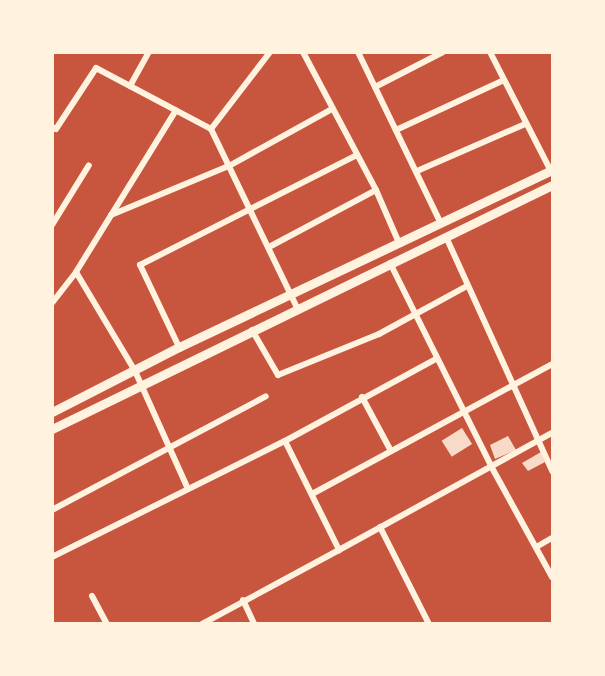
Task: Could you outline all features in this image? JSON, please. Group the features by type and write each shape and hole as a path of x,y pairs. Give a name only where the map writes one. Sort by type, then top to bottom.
{"main road":[{"path":"52,412 179,347 552,171"},
{"path":"52,429 390,263 447,239 552,184"}],"street":[{"path":"130,86 149,52"},
{"path":"211,129 270,52"},
{"path":"303,52 376,190 399,243"},
{"path":"358,52 440,222"},
{"path":"375,87 443,52"},
{"path":"490,52 552,171"},
{"path":"52,127 56,129 96,68 211,129 297,308"},
{"path":"396,130 504,80"},
{"path":"111,215 229,166 332,108"},
{"path":"52,303 76,272 176,110"},
{"path":"417,171 525,123"},
{"path":"179,347 140,265 357,155"},
{"path":"52,225 89,165"},
{"path":"269,247 376,190"},
{"path":"52,208 60,213"},
{"path":"447,239 552,471"},
{"path":"390,263 491,466 538,546 552,577"},
{"path":"76,272 135,371 188,489"},
{"path":"252,330 278,375 379,334 467,286"},
{"path":"52,557 285,441 362,397 436,359"},
{"path":"312,494 552,364"},
{"path":"52,510 266,396"},
{"path":"362,397 390,452"},
{"path":"202,624 552,433"},
{"path":"285,441 339,550"},
{"path":"380,527 429,624"},
{"path":"538,546 552,538"},
{"path":"92,596 107,624"},
{"path":"243,600 254,624"}],"building":[{"path":"462,428 472,444 452,457 442,441"},
{"path":"508,436 516,450 495,459 490,445"},
{"path":"541,452 545,462 528,471 522,463"}]}
